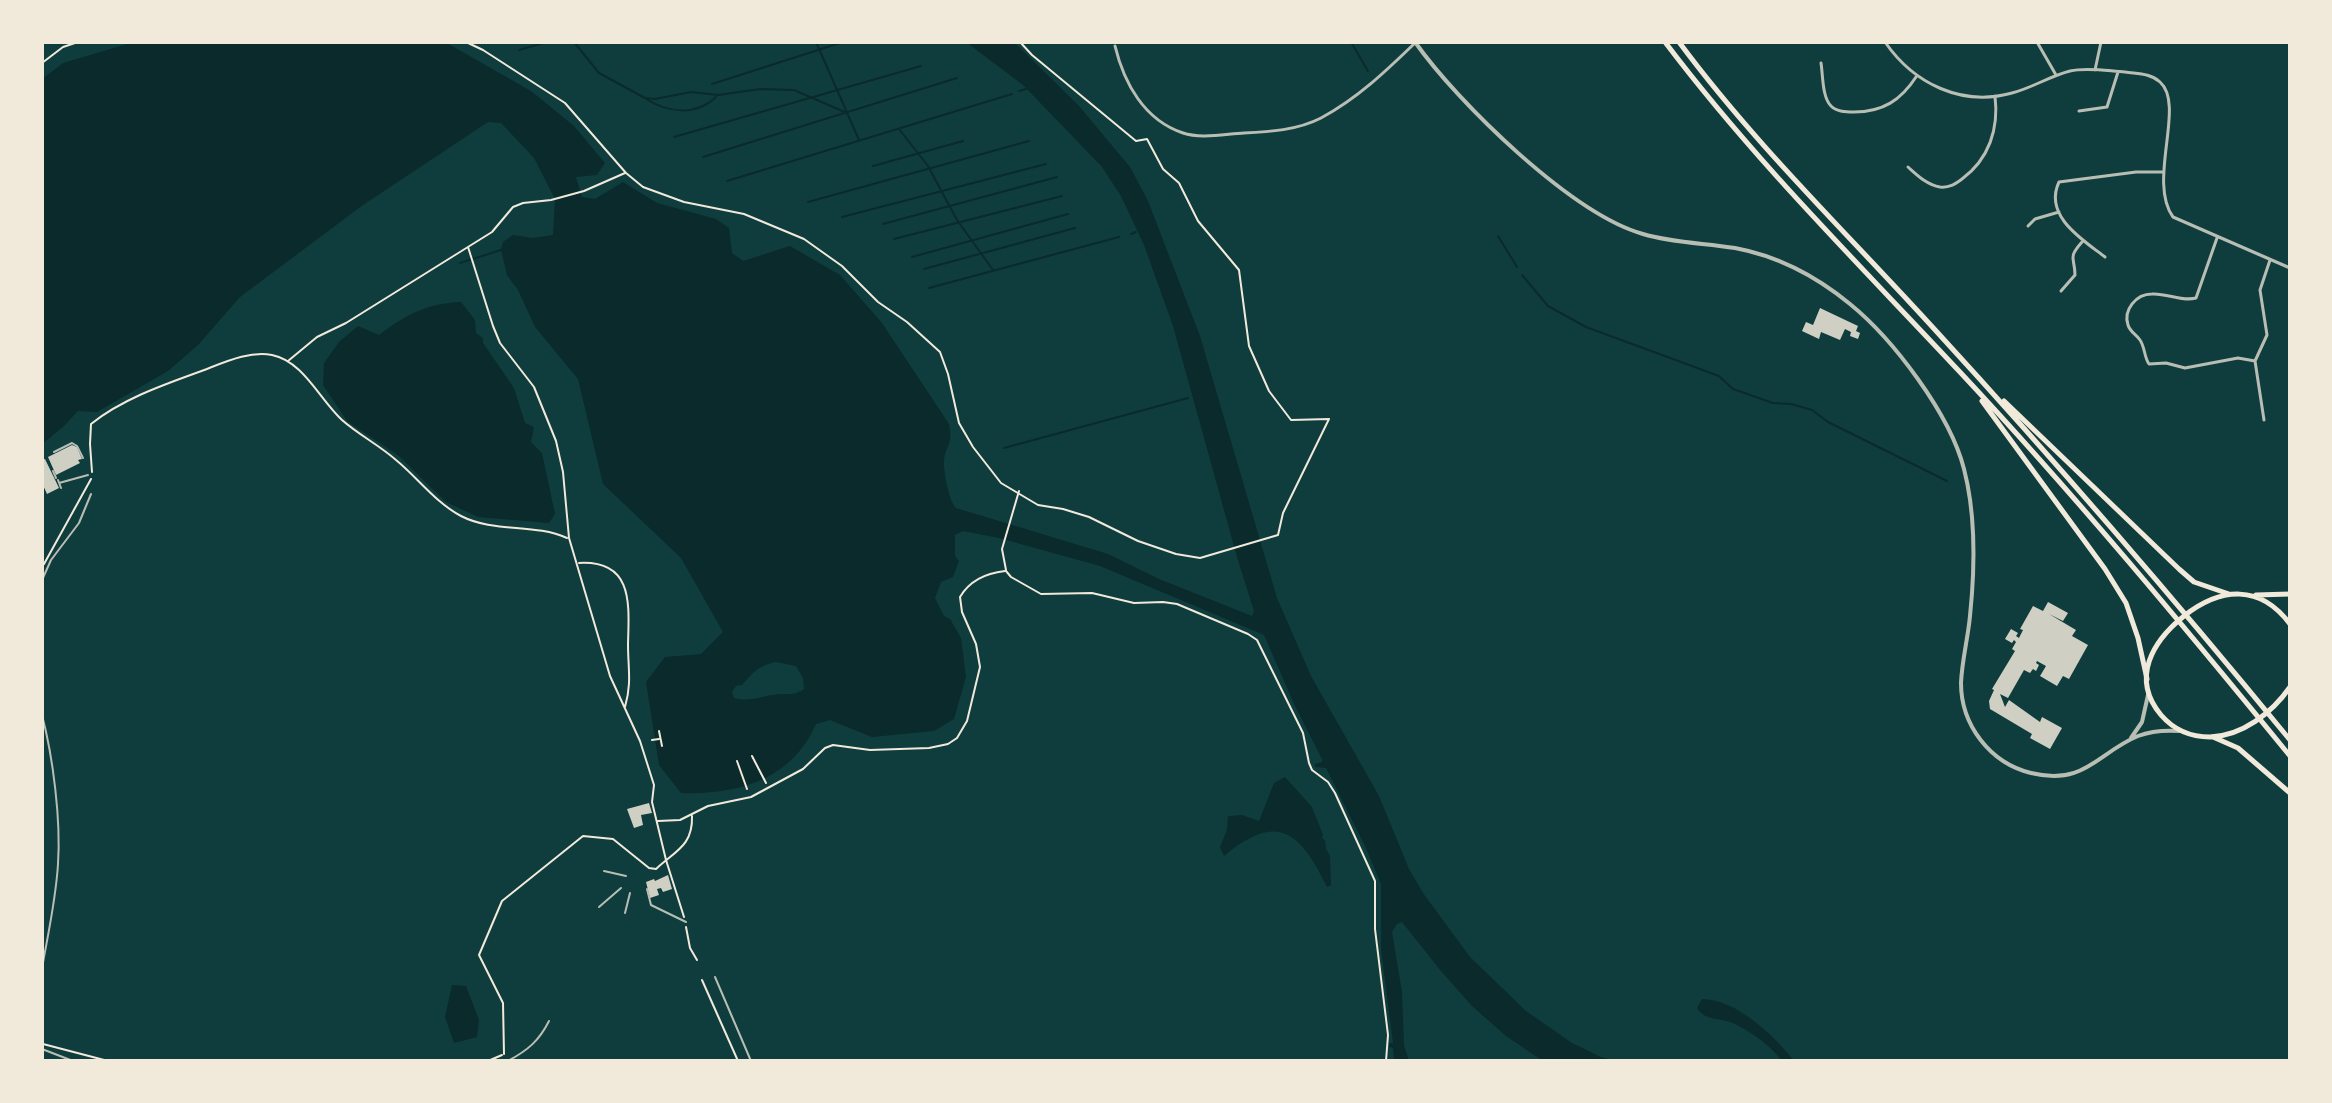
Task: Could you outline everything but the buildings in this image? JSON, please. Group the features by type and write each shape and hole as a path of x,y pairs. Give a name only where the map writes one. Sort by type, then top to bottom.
{"main road":[{"path":"1665,42 1773,172 1961,373 2157,596 2290,756"},
{"path":"1679,42 1790,175 1972,369 2096,508 2290,740"},
{"path":"1972,369 2194,582 2229,594 2290,594"},
{"path":"1961,373 2105,569 2126,603 2149,691 2161,715 2182,731 2213,737 2238,748 2290,793"},
{"path":"2147,679 2150,657 2161,637 2198,605 2229,594"},
{"path":"2251,596 2273,606 2290,624"},
{"path":"2213,737 2249,726 2281,699 2290,687"}],"street":[{"path":"1115,46 1126,81 1142,105 1155,118 1183,134 1200,135 1291,128 1317,120 1371,86 1416,42 1430,62 1534,167 1615,224 1642,234 1735,249 1780,261 1816,279 1868,319 1938,409 1958,447 1973,525 1970,617 1961,685 1965,710 1977,736 1995,755 2018,769 2058,775 2084,769 2130,740 2153,732 2182,731"},
{"path":"1885,42 1916,77 1951,93 1973,97 2011,94 2056,75 2081,69 2151,76 2163,84 2170,99 2162,187 2165,206 2173,217 2290,268"},
{"path":"2037,42 2056,75"},
{"path":"2095,70 2101,42"},
{"path":"1821,63 1827,98 1832,107 1841,111 1873,111 1891,104 1905,94 1916,77"},
{"path":"2079,111 2107,107 2118,72"},
{"path":"1908,167 1938,187 1952,186 1969,174 1985,155 1994,132 1995,96"},
{"path":"2105,257 2082,242 2063,221 2056,189 2059,182 2136,172 2164,172"},
{"path":"2028,226 2035,219 2059,212"},
{"path":"2217,238 2196,298 2187,300 2143,295 2128,309 2126,321 2140,341 2146,360 2153,365 2166,363 2185,368 2238,358 2255,361"},
{"path":"2061,291 2075,275 2071,262 2073,253 2082,242"},
{"path":"2264,420 2255,361 2267,335 2260,290 2270,260"},
{"path":"66,440 77,446 83,458"},
{"path":"54,452 72,443"},
{"path":"53,471 61,488"},
{"path":"58,480 88,475"},
{"path":"42,580 51,560 79,523 91,494"},
{"path":"2130,740 2142,722 2149,691"},
{"path":"42,715 49,750 58,852 53,906 42,968"},
{"path":"604,871 626,876"},
{"path":"599,907 621,888"},
{"path":"647,889 651,905 686,922"},
{"path":"625,913 630,893"},
{"path":"715,977 751,1061"},
{"path":"508,1061 524,1053 541,1038 549,1021"},
{"path":"42,1049 73,1061"}],"path":[{"path":"42,63 63,47 78,42"},
{"path":"466,42 565,103 626,173 643,187 665,197 744,214 793,234 842,266 878,302 915,328 940,352 959,423 1001,483 1038,505 1089,517 1138,541 1176,554 1200,558 1278,535 1283,513 1329,419 1291,420 1269,391 1249,346 1239,270 1198,221 1179,183 1163,169 1147,139 1136,141 1020,42"},
{"path":"288,361 317,337 469,250 492,232 513,207 584,191 626,173"},
{"path":"469,250 500,343 534,387 556,441 563,472 569,538 598,638 640,741 654,785 652,802 666,860 686,922 690,948 697,960"},
{"path":"42,568 92,475 91,424 106,412 177,380 238,358 263,354 288,361 344,422 395,459 438,501 460,516 478,523 553,532 569,538"},
{"path":"1019,491 1002,549 1006,571 1011,577 1041,594 1092,593 1134,603 1177,604 1257,640 1303,733 1312,770 1328,782 1335,793 1375,881 1375,929 1388,1035 1386,1061"},
{"path":"578,563 609,568 622,579 627,591 631,684 625,710"},
{"path":"657,821 680,820 708,806 751,797 803,769 825,748 833,745 899,750 948,744 957,738 967,721 980,667 976,644 962,612 960,597 969,586 992,571 1006,571"},
{"path":"659,731 662,746"},
{"path":"652,740 660,738"},
{"path":"752,756 766,783"},
{"path":"737,761 747,789"},
{"path":"488,1061 504,1054 503,1003 479,955 502,901 583,836 613,839 649,868 656,869 685,845 690,837 692,815"},
{"path":"702,980 738,1061"},
{"path":"43,1044 108,1061"}],"water":[{"path":"134,42 445,42 531,91 574,126 605,163 597,175 576,177 582,197 595,199 623,182 657,203 716,219 729,228 732,253 743,261 790,246 840,275 882,323 949,424 950,437 944,468 949,494 956,508 1108,554 1159,579 1252,616 1254,611 1173,326 1144,245 1121,196 1102,167 1023,85 966,42 1014,42 1079,106 1130,167 1148,201 1200,336 1277,598 1311,676 1379,796 1409,869 1423,893 1470,957 1526,1011 1572,1043 1617,1061 1543,1061 1506,1036 1472,1006 1402,922 1392,932 1402,992 1404,1045 1409,1061 1394,1061 1393,1048 1389,1047 1389,1043 1393,1043 1381,949 1381,884 1326,768 1315,767 1322,759 1264,635 1100,566 999,538 963,531 955,535 955,556 959,561 953,577 941,582 935,598 961,638 966,677 954,719 934,731 872,737 830,720 816,724 793,759 760,780 722,791 681,793 659,765 646,682 665,657 701,654 723,632 681,558 603,484 578,379 535,327 518,290 507,275 501,250 503,242 513,235 533,238 553,235 555,199 534,158 501,123 488,122 363,205 240,297 198,345 168,371 97,412 78,411 42,444 42,79 63,63","holes":["776,662 796,666 803,678 804,689 792,694 734,698 732,692 736,686 742,685 761,667"]},
{"path":"461,302 475,320 476,333 483,338 483,343 514,388 525,423 534,427 531,442 542,453 555,514 549,523 478,517 446,502 399,456 347,421 323,385 324,363 339,342 358,326 379,335 417,311"},
{"path":"1285,777 1312,807 1325,840 1330,856 1331,885 1327,887 1307,853 1286,834 1259,834 1224,856 1220,847 1227,830 1228,816 1242,815 1259,821 1274,783"},
{"path":"452,985 466,986 479,1020 477,1037 454,1043 445,1017"},
{"path":"1702,999 1728,1005 1741,1012 1766,1030 1794,1061 1782,1061 1762,1041 1737,1025 1700,1012 1697,1008"}],"waterway":[{"path":"519,50 547,42"},
{"path":"574,42 599,73 645,98 691,92 718,95 760,89 794,90 847,113"},
{"path":"816,42 859,140"},
{"path":"712,84 843,42"},
{"path":"1351,42 1368,71"},
{"path":"674,137 921,66"},
{"path":"703,157 957,78"},
{"path":"1019,91 1026,89"},
{"path":"727,181 1012,94"},
{"path":"646,99 673,110 691,110 716,97"},
{"path":"899,129 928,166 957,220 993,270"},
{"path":"873,166 963,141"},
{"path":"808,202 1029,141"},
{"path":"842,217 1046,164"},
{"path":"883,224 1057,177"},
{"path":"894,239 1062,196"},
{"path":"912,257 1068,214"},
{"path":"924,269 1075,228"},
{"path":"1131,234 1136,232"},
{"path":"1498,236 1517,267"},
{"path":"929,288 1119,237"},
{"path":"460,263 501,250"},
{"path":"1522,275 1548,306 1586,327 1719,376 1733,389 1773,403 1812,410 1828,422 1947,481"},
{"path":"1004,448 1188,398"}]}
